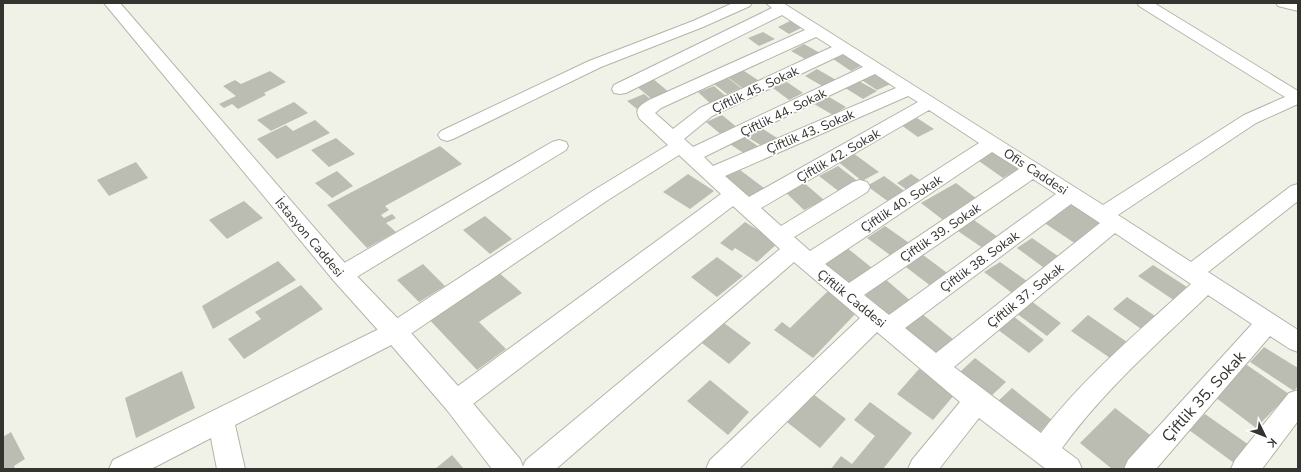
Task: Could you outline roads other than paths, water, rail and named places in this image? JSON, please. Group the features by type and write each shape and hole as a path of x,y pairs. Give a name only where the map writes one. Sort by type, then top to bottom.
{"main road":[{"name":"İstasyon Caddesi","path":"112,3 342,275 395,332 456,402 510,469"}],"street":[{"path":"448,135 595,64 698,24 746,3"},
{"path":"1144,3 1298,98"},
{"path":"1283,3 1298,7"},
{"path":"620,89 777,6"},
{"name":"Ofis Caddesi","path":"777,6 909,89 1298,342"},
{"name":"Çiftlik Caddesi","path":"816,31 655,104 646,110 646,115 794,250 977,401 1068,469"},
{"name":"Çiftlik 45. Sokak","path":"682,147 687,126 706,112 843,48"},
{"name":"Çiftlik 44. Sokak","path":"682,147 797,104 875,68"},
{"name":"Çiftlik 43. Sokak","path":"711,174 909,89"},
{"name":"Çiftlik 37. Sokak","path":"936,368 1109,218 1250,119 1298,98"},
{"name":"Çiftlik 42. Sokak","path":"456,402 741,201 929,103"},
{"name":"Çiftlik 40. Sokak","path":"794,250 993,144"},
{"path":"342,275 559,146"},
{"path":"124,469 395,332 601,195 682,147"},
{"name":"Çiftlik 39. Sokak","path":"848,295 1033,169"},
{"path":"536,469 794,250 860,187"},
{"path":"1044,451 1069,417 1199,278 1298,191"},
{"name":"Çiftlik 38. Sokak","path":"720,469 882,322 1070,194"},
{"name":"Çiftlik 35. Sokak","path":"1138,469 1267,323"},
{"path":"922,469 977,401"},
{"path":"1245,469 1298,401"},
{"path":"221,420 231,469"}]}
